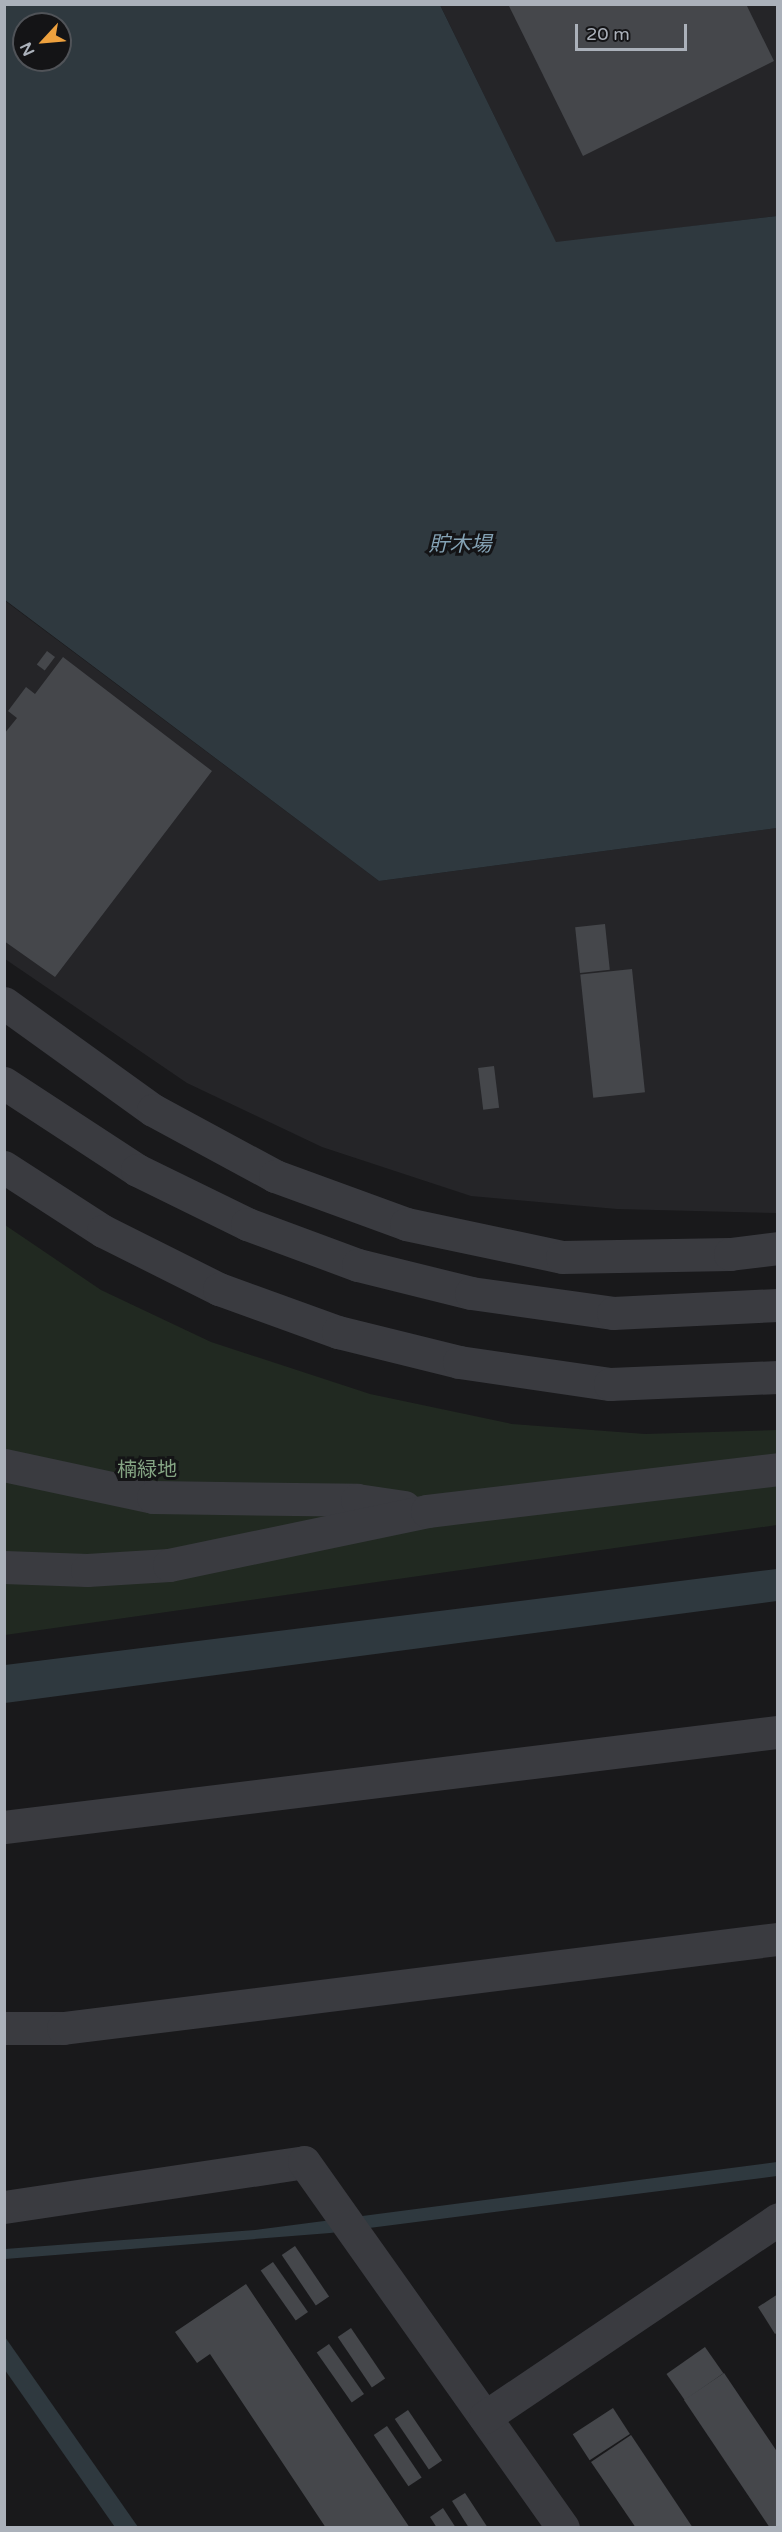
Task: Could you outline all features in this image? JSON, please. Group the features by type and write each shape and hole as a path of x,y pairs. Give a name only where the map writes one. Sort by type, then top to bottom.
{"street":[{"path":"4,1003 153,1110 275,1176 406,1224 562,1257 730,1254 777,1248"},
{"path":"4,1083 137,1170 247,1224 358,1265 471,1293 613,1313 777,1305"},
{"path":"4,1167 103,1231 209,1284 338,1332 459,1362 610,1384 777,1377"},
{"path":"4,1465 153,1497 357,1500 427,1511"},
{"path":"4,1567 87,1570 169,1565 427,1511 777,1469"},
{"path":"4,1827 777,1732"},
{"path":"4,2028 63,2028 777,1939"},
{"path":"4,2207 304,2162 563,2528"},
{"path":"485,2417 777,2219"}],"shaded area":[{"path":"440,5 777,5 777,216 556,243"},
{"path":"4,600 379,881 777,828 777,1213 617,1209 471,1196 322,1147 187,1083 5,959"}],"green space":[{"name":"楠緑地","path":"5,1225 101,1290 211,1342 370,1394 512,1424 645,1434 777,1430 777,1525 5,1635"}],"water":[{"name":"貯木場","path":"4,5 440,5 556,242 777,216 777,828 379,881 5,600"},
{"path":"777,1569 777,1601 5,1703 5,1665"},
{"path":"777,2162 777,2176 330,2233 5,2259 5,2249 255,2230"},
{"path":"5,2337 137,2526 116,2528 4,2369 4,2338"}],"building":[{"path":"508,4 746,4 774,61 583,156"},
{"path":"47,651 55,657 45,671 37,665"},
{"path":"63,657 212,771 55,977 4,941 4,734 17,718 8,711 26,687 35,694"},
{"path":"605,924 610,970 580,973 575,927"},
{"path":"632,969 645,1092 593,1098 580,974"},
{"path":"494,1066 499,1108 483,1110 478,1068"},
{"path":"295,2246 329,2297 316,2306 282,2255"},
{"path":"273,2262 308,2312 296,2321 261,2271"},
{"path":"246,2284 410,2528 326,2528 210,2354 197,2363 175,2332"},
{"path":"778,2294 778,2332 775,2334 758,2307"},
{"path":"351,2328 385,2379 372,2388 338,2337"},
{"path":"329,2344 364,2394 352,2403 317,2353"},
{"path":"705,2347 723,2373 685,2400 666,2374"},
{"path":"724,2373 778,2453 778,2528 770,2528 684,2400"},
{"path":"613,2408 630,2434 590,2460 573,2434"},
{"path":"408,2410 442,2461 429,2470 395,2419"},
{"path":"387,2426 422,2477 408,2486 374,2435"},
{"path":"631,2435 693,2528 636,2528 591,2462"},
{"path":"465,2493 488,2528 469,2528 452,2501"},
{"path":"443,2508 456,2528 437,2528 430,2517"}]}
